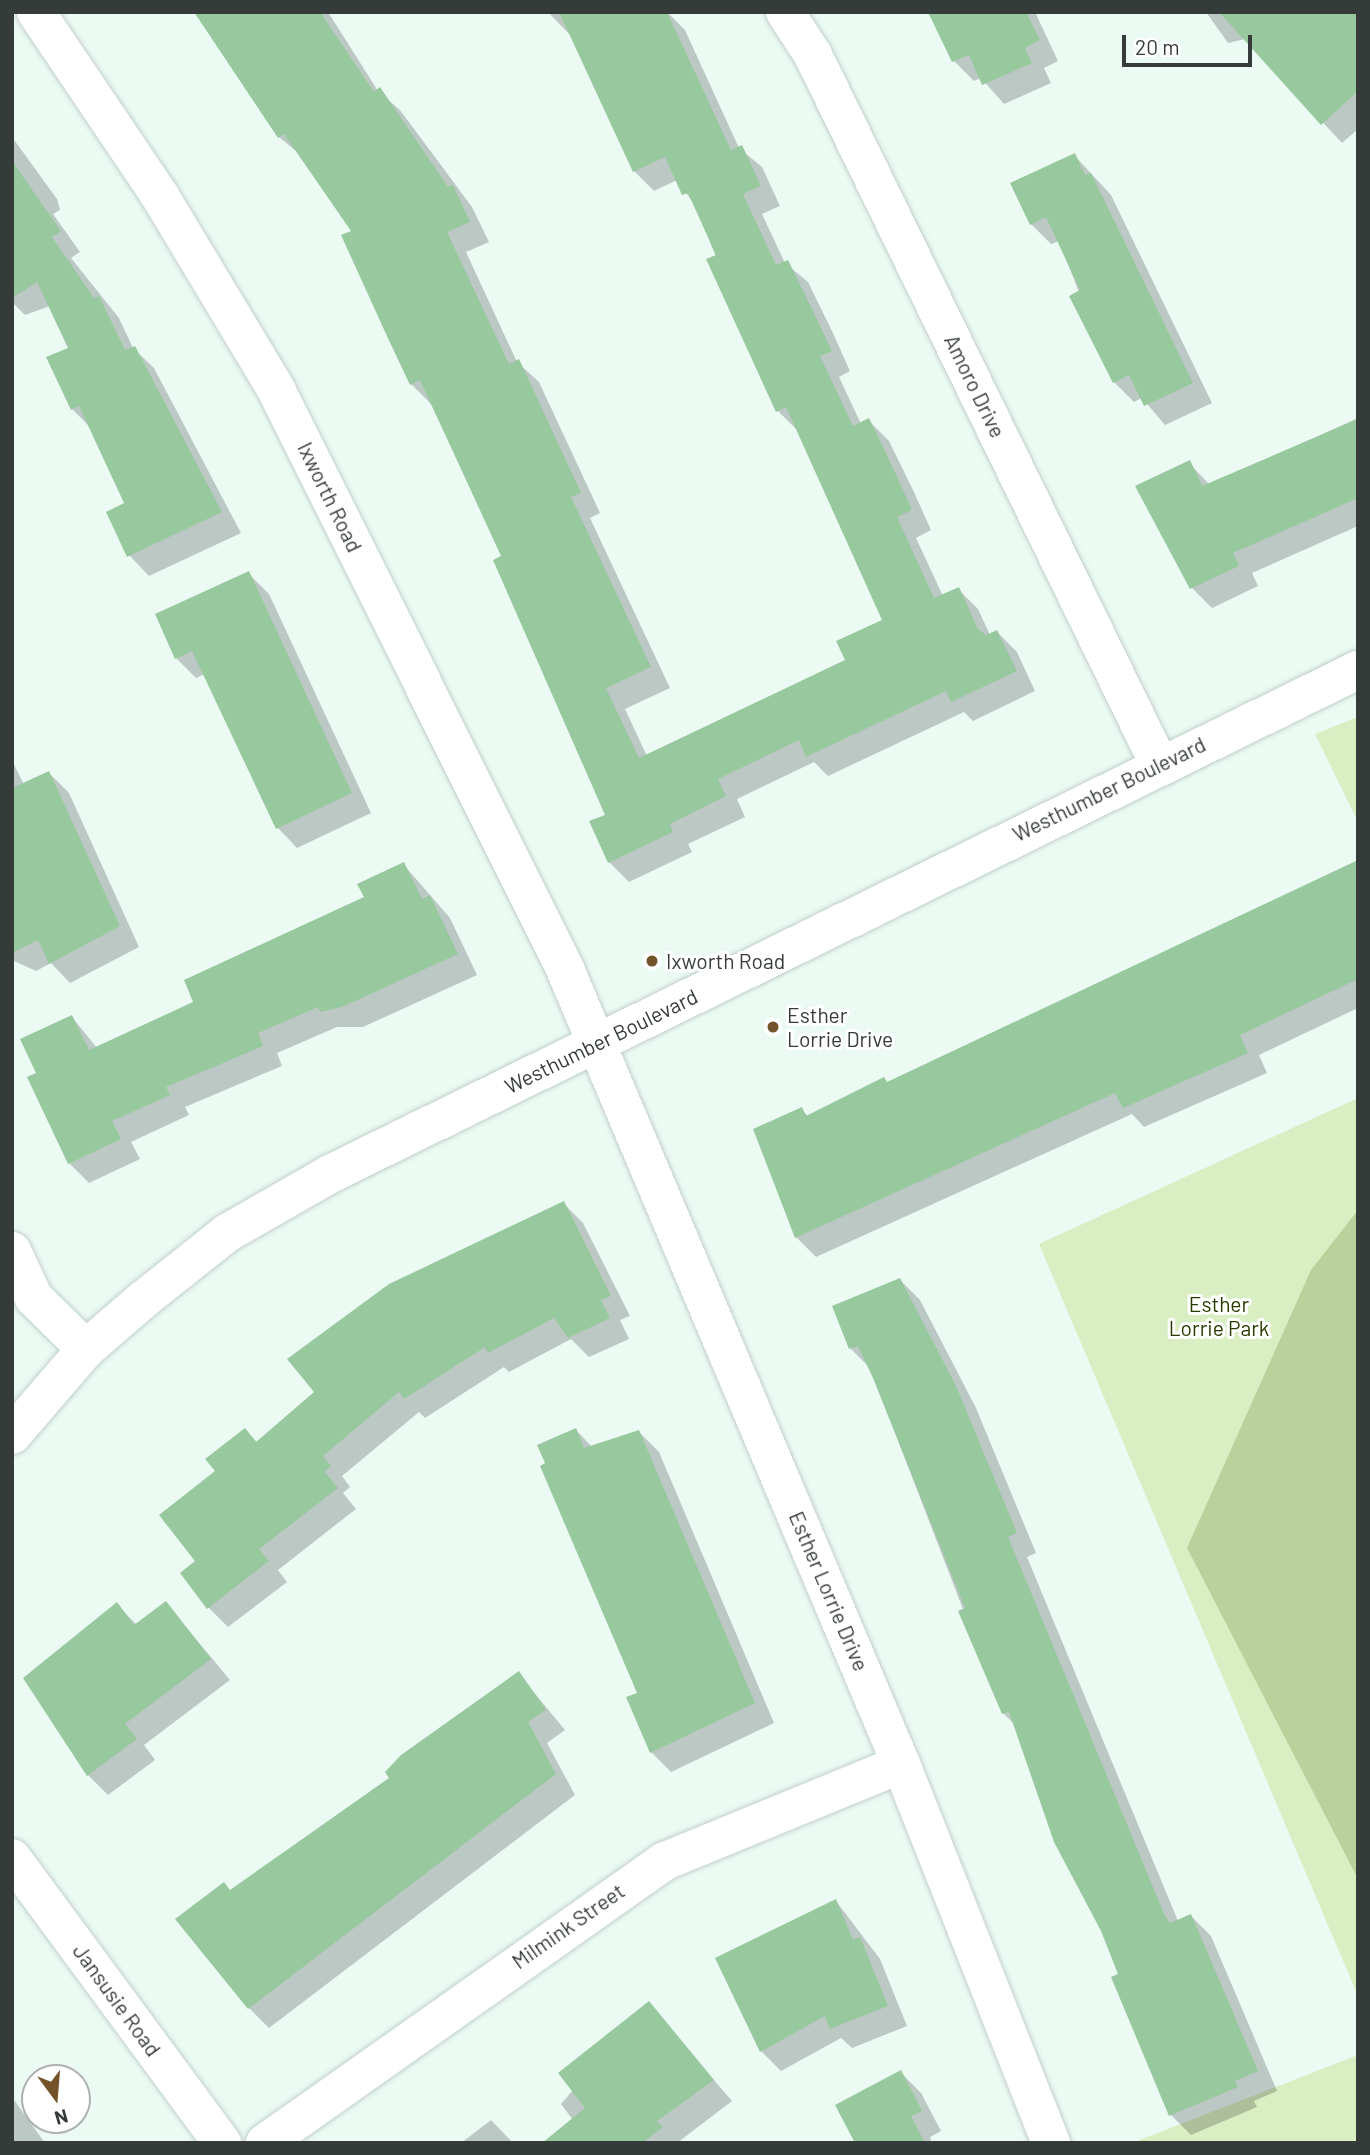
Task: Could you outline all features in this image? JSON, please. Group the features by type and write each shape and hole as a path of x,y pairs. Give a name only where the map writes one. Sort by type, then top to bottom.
{"street":[{"name":"Ixworth Road","path":"36,12 160,195 277,391 596,1044"},
{"name":"Amoro Drive","path":"785,12 813,55 1159,764"},
{"name":"Westhumber Boulevard","path":"12,1435 86,1349 227,1233 330,1174 1159,764 1358,670"},
{"name":"Esther Lorrie Drive","path":"596,1044 901,1763 1051,2143"},
{"path":"12,1251 34,1298 86,1349"},
{"name":"Milmink Street","path":"265,2143 665,1861 901,1763"},
{"name":"Jansusie Road","path":"12,1858 222,2143"}],"green space":[{"path":"1358,717 1358,822 1315,734"},
{"name":"Esther Lorrie Park","path":"1358,1098 1358,1996 1039,1244"},
{"path":"1358,1210 1358,1879 1187,1548 1311,1270"},
{"path":"1358,2055 1358,2143 1132,2143"}],"building":[{"path":"194,12 320,12 374,92 380,87 448,187 453,185 470,222 447,232 509,364 519,359 581,493 571,497 651,667 606,688 639,758 845,660 836,641 882,620 786,407 776,412 706,259 716,255 688,193 682,195 665,157 633,172 559,12 667,12 731,150 742,145 761,186 743,194 776,265 788,260 832,351 820,356 853,426 869,418 893,468 912,510 897,517 934,598 959,587 978,629 986,635 997,630 1017,671 951,702 946,691 806,757 799,740 718,779 726,796 670,824 673,832 608,863 589,821 605,815 493,560 501,556 420,380 410,385 386,334 341,235 351,231 284,134 278,138"},
{"path":"928,12 1026,12 1040,40 1025,48 1032,63 982,85 969,55 952,62"},
{"path":"1219,12 1358,12 1358,91 1321,125"},
{"path":"1075,153 1085,175 1091,173 1193,383 1144,406 1129,375 1113,383 1069,296 1080,290 1046,217 1030,225 1010,183"},
{"path":"12,161 61,231 52,237 94,298 99,296 125,350 135,346 222,512 127,557 106,512 124,503 79,406 71,410 46,357 68,348 37,282 12,298"},
{"path":"1358,419 1358,498 1233,553 1239,566 1190,589 1135,486 1190,460 1202,486"},
{"path":"249,571 352,793 276,829 192,651 175,659 155,614"},
{"path":"49,771 120,926 49,964 38,940 12,953 12,788"},
{"path":"1358,860 1358,979 1240,1035 1248,1053 1123,1108 1115,1093 795,1238 753,1129 802,1107 806,1116 884,1077 887,1082"},
{"path":"404,862 422,899 430,895 458,954 342,1007 320,1012 318,1007 258,1033 263,1046 166,1087 170,1095 112,1121 121,1139 68,1164 27,1077 36,1073 20,1039 72,1015 89,1050 193,1002 184,980 364,897 357,884"},
{"path":"564,1201 611,1296 601,1300 610,1318 568,1338 554,1318 488,1353 485,1347 404,1399 399,1392 323,1456 331,1466 325,1472 338,1488 259,1549 269,1561 207,1609 180,1573 195,1561 159,1515 215,1471 205,1459 245,1428 256,1442 314,1392 287,1359 389,1284"},
{"path":"900,1278 956,1386 1017,1533 1008,1537 1165,1916 1170,1923 1191,1914 1258,2071 1235,2081 1238,2087 1169,2116 1111,1977 1118,1974 1101,1931 1054,1842 1009,1712 1002,1714 958,1611 965,1608 873,1378 858,1346 849,1349 832,1306"},
{"path":"576,1428 584,1448 639,1430 755,1703 650,1753 626,1697 637,1693 540,1466 545,1463 537,1445"},
{"path":"166,1601 211,1659 125,1724 137,1739 87,1776 23,1678 117,1602 134,1625"},
{"path":"519,1671 546,1710 528,1722 556,1774 248,2009 175,1919 224,1882 230,1890 389,1778 385,1772 401,1755"},
{"path":"836,1899 853,1940 860,1937 888,2006 830,2029 825,2016 760,2052 715,1958"},
{"path":"649,2001 714,2080 657,2121 663,2127 642,2143 542,2143 585,2108 558,2073"},
{"path":"901,2070 922,2111 911,2116 925,2143 855,2143 835,2105"}],"place":[{"name":"Ixworth Road","path":"652,961"},
{"name":"Esther Lorrie Drive","path":"773,1027"}]}
